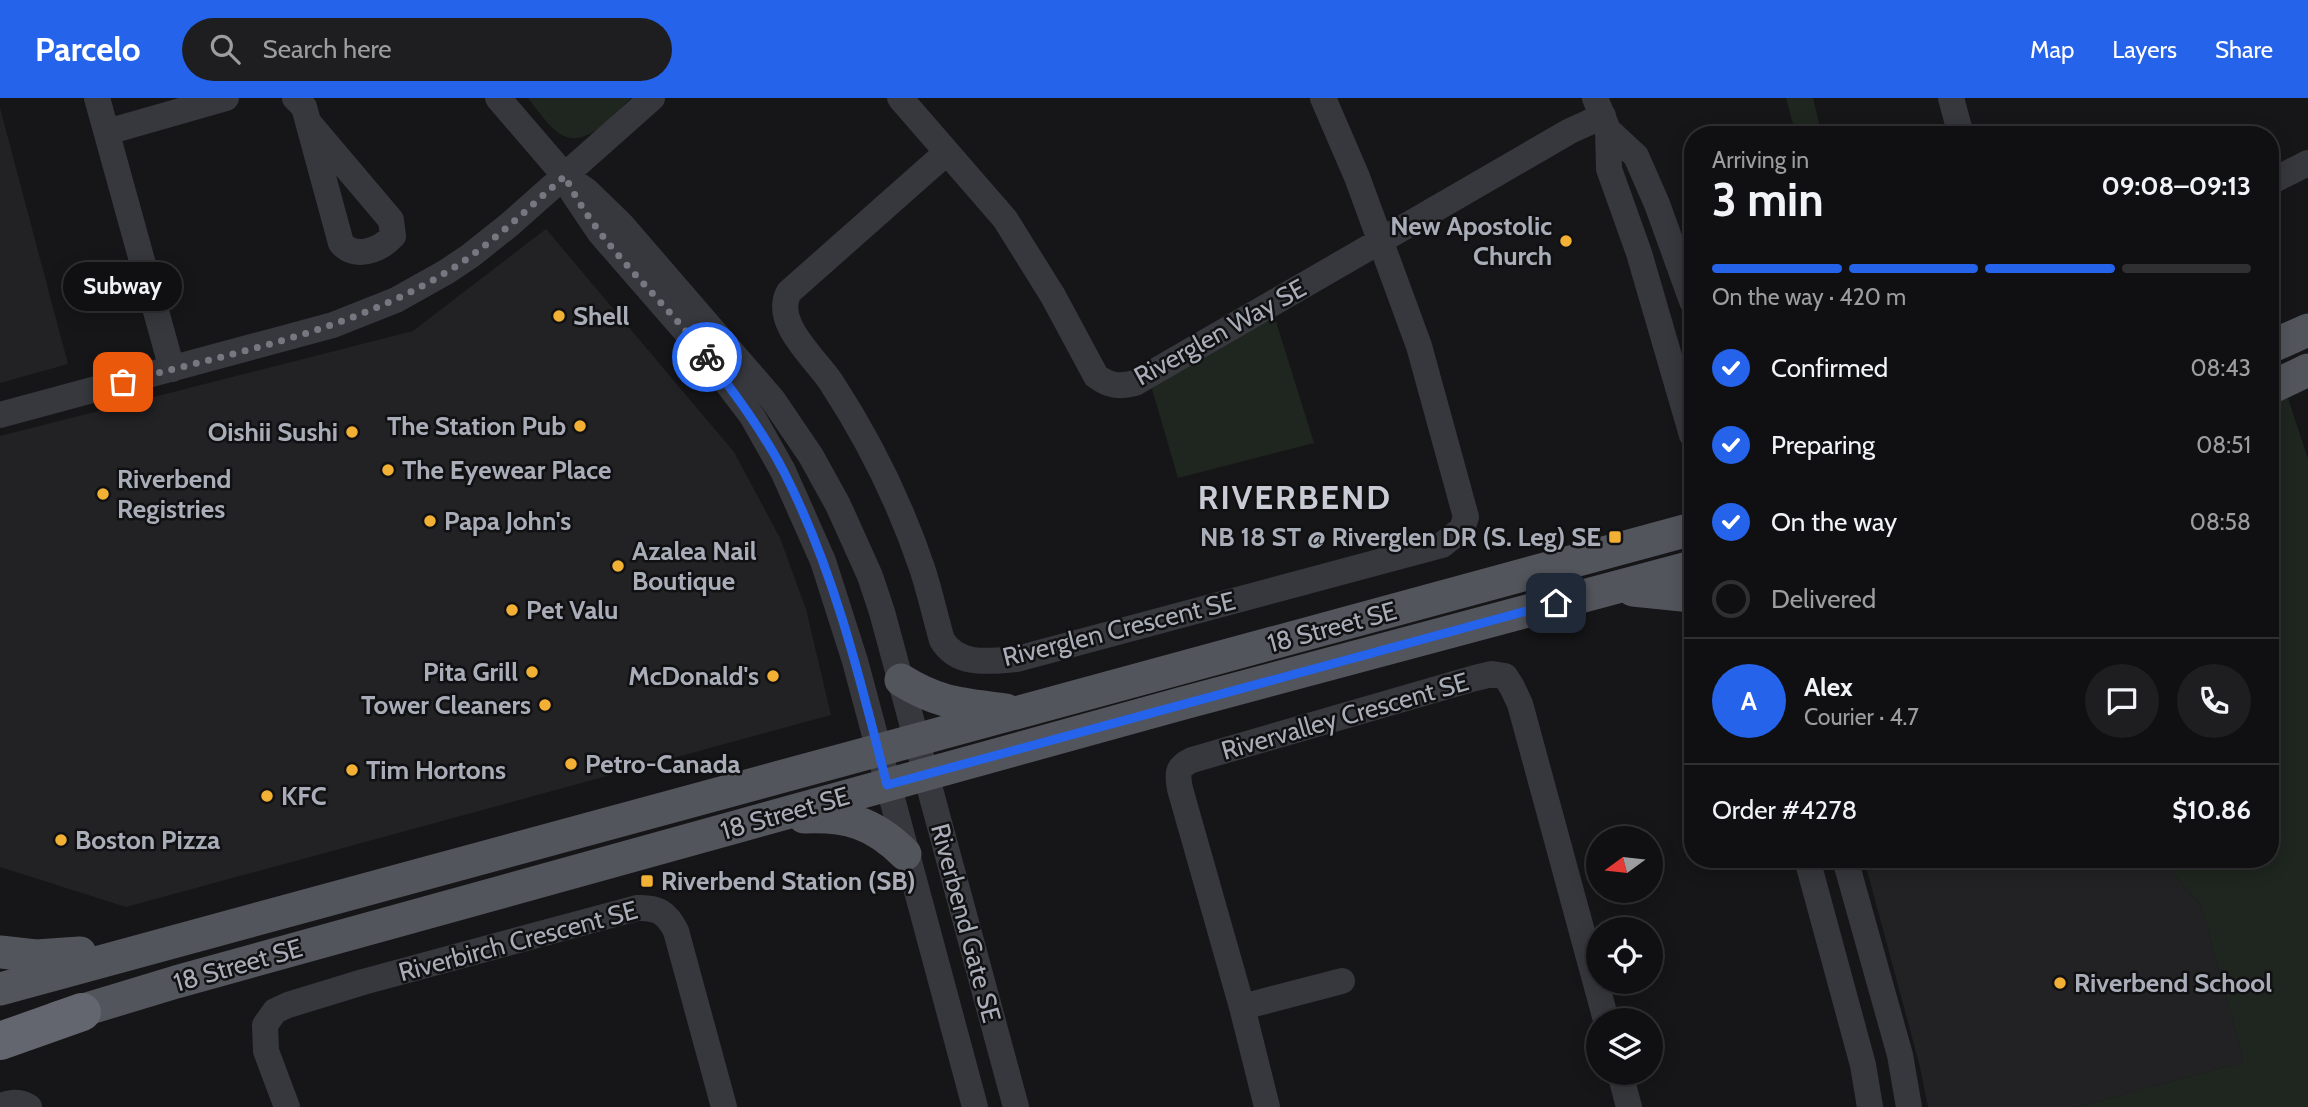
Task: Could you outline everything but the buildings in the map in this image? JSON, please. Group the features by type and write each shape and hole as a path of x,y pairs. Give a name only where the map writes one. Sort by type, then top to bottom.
{"highway":[{"path":"0,1041 82,1012"}],"main road":[{"path":"2279,343 2308,330"},
{"path":"2279,384 2308,370"},
{"name":"18 Street SE","path":"0,989 1684,531"},
{"name":"18 Street SE","path":"0,1031 82,1012 176,982 926,774 1684,568"},
{"path":"1609,588 1684,595"},
{"path":"901,680 942,701 1019,712"},
{"path":"770,818 824,816 864,823 890,839 905,853"},
{"path":"0,952 36,956 146,949"}],"street":[{"path":"97,98 172,369"},
{"path":"107,132 226,98"},
{"path":"295,98 304,107 308,122 341,243 347,250 360,254 388,242 393,236 391,220 308,122"},
{"path":"498,98 565,176"},
{"path":"0,415 333,325 396,300 470,256 652,98"},
{"name":"Riverglen Way SE","path":"901,98 1005,219 1053,296 1096,376 1104,383 1114,385 1135,383 1602,115"},
{"name":"Riverglen Crescent SE","path":"946,153 789,292 783,310 794,333 831,382 886,478 923,571 947,650 968,660 1017,659 1442,545 1462,529 1466,517 1422,359 1357,177 1323,98"},
{"path":"1951,98 1959,126"},
{"path":"1602,115 1636,156 1684,279"},
{"path":"1602,115 1609,169 1639,253 1684,408"},
{"path":"2279,178 2308,163"},
{"name":"Riverbend Gate SE","path":"565,176 586,191 621,224 773,400 811,456 838,505 870,576 901,680 1016,1107"},
{"name":"Riverbend Gate SE","path":"565,176 577,200 600,233 701,349 751,416 783,471 833,587 975,1107"},
{"name":"Rivervalley Crescent SE","path":"1267,1107 1242,1007 1177,777 1183,764 1383,704 1492,674 1504,677 1512,687 1520,704 1603,1008"},
{"path":"1809,868 1863,1065 1870,1107"},
{"path":"1848,868 1900,1055 1909,1107"},
{"name":"Riverbirch Crescent SE","path":"287,1107 265,1051 265,1025 275,1011 363,982 637,908 650,907 670,918 676,931 724,1107"},
{"path":"1242,1007 1342,981"},
{"path":"1623,1085 1629,1107"},
{"path":"0,1106 23,1102 29,1107"}],"shaded area":[{"path":"528,98 631,98 591,133 571,138 553,129"},
{"path":"1786,98 1813,98 1820,126 1794,126"},
{"path":"0,108 68,364 0,383"},
{"path":"546,229 734,452 780,538 806,609 831,715 126,907 0,867 0,436 413,331"},
{"path":"1274,315 1314,443 1178,478 1152,389 1166,376"},
{"path":"2286,392 2308,459 2308,1107 2077,1107 2244,1062 2201,905 2168,868 2279,868 2279,396"},
{"name":"Riverbend School","path":"1866,868 2168,868 2201,905 2244,1062 2077,1107 1928,1107 1920,1067"}],"way so far":[{"path":"123,382 333,325 396,300 470,256 565,176 577,200 600,233 707,357"}],"place":[{"name":"New Apostolic Church","path":"1566,241"},
{"name":"Shell","path":"559,316"},
{"name":"Subway","path":"123,382"},
{"name":"The Station Pub","path":"580,426"},
{"name":"Oishii Sushi","path":"352,432"},
{"name":"The Eyewear Place","path":"388,470"},
{"name":"Riverbend Registries","path":"103,494"},
{"name":"Papa John's","path":"430,521"},
{"name":"NB 18 ST @ Riverglen DR (S. Leg) SE","path":"1615,537"},
{"name":"Azalea Nail Boutique","path":"618,566"},
{"name":"Pet Valu","path":"512,610"},
{"name":"Pita Grill","path":"532,672"},
{"name":"McDonald's","path":"773,676"},
{"name":"Tower Cleaners","path":"545,705"},
{"name":"Petro-Canada","path":"571,764"},
{"name":"Tim Hortons","path":"352,770"},
{"name":"KFC","path":"267,796"},
{"name":"Boston Pizza","path":"61,840"},
{"name":"Riverbend Station (SB)","path":"647,881"},
{"name":"Riverbend School","path":"2060,983"}],"district":[{"name":"RIVERBEND","path":"1295,497"}],"route":[{"path":"707,357 751,416 783,471 823,561 855,660 887,785 1556,603"}]}
